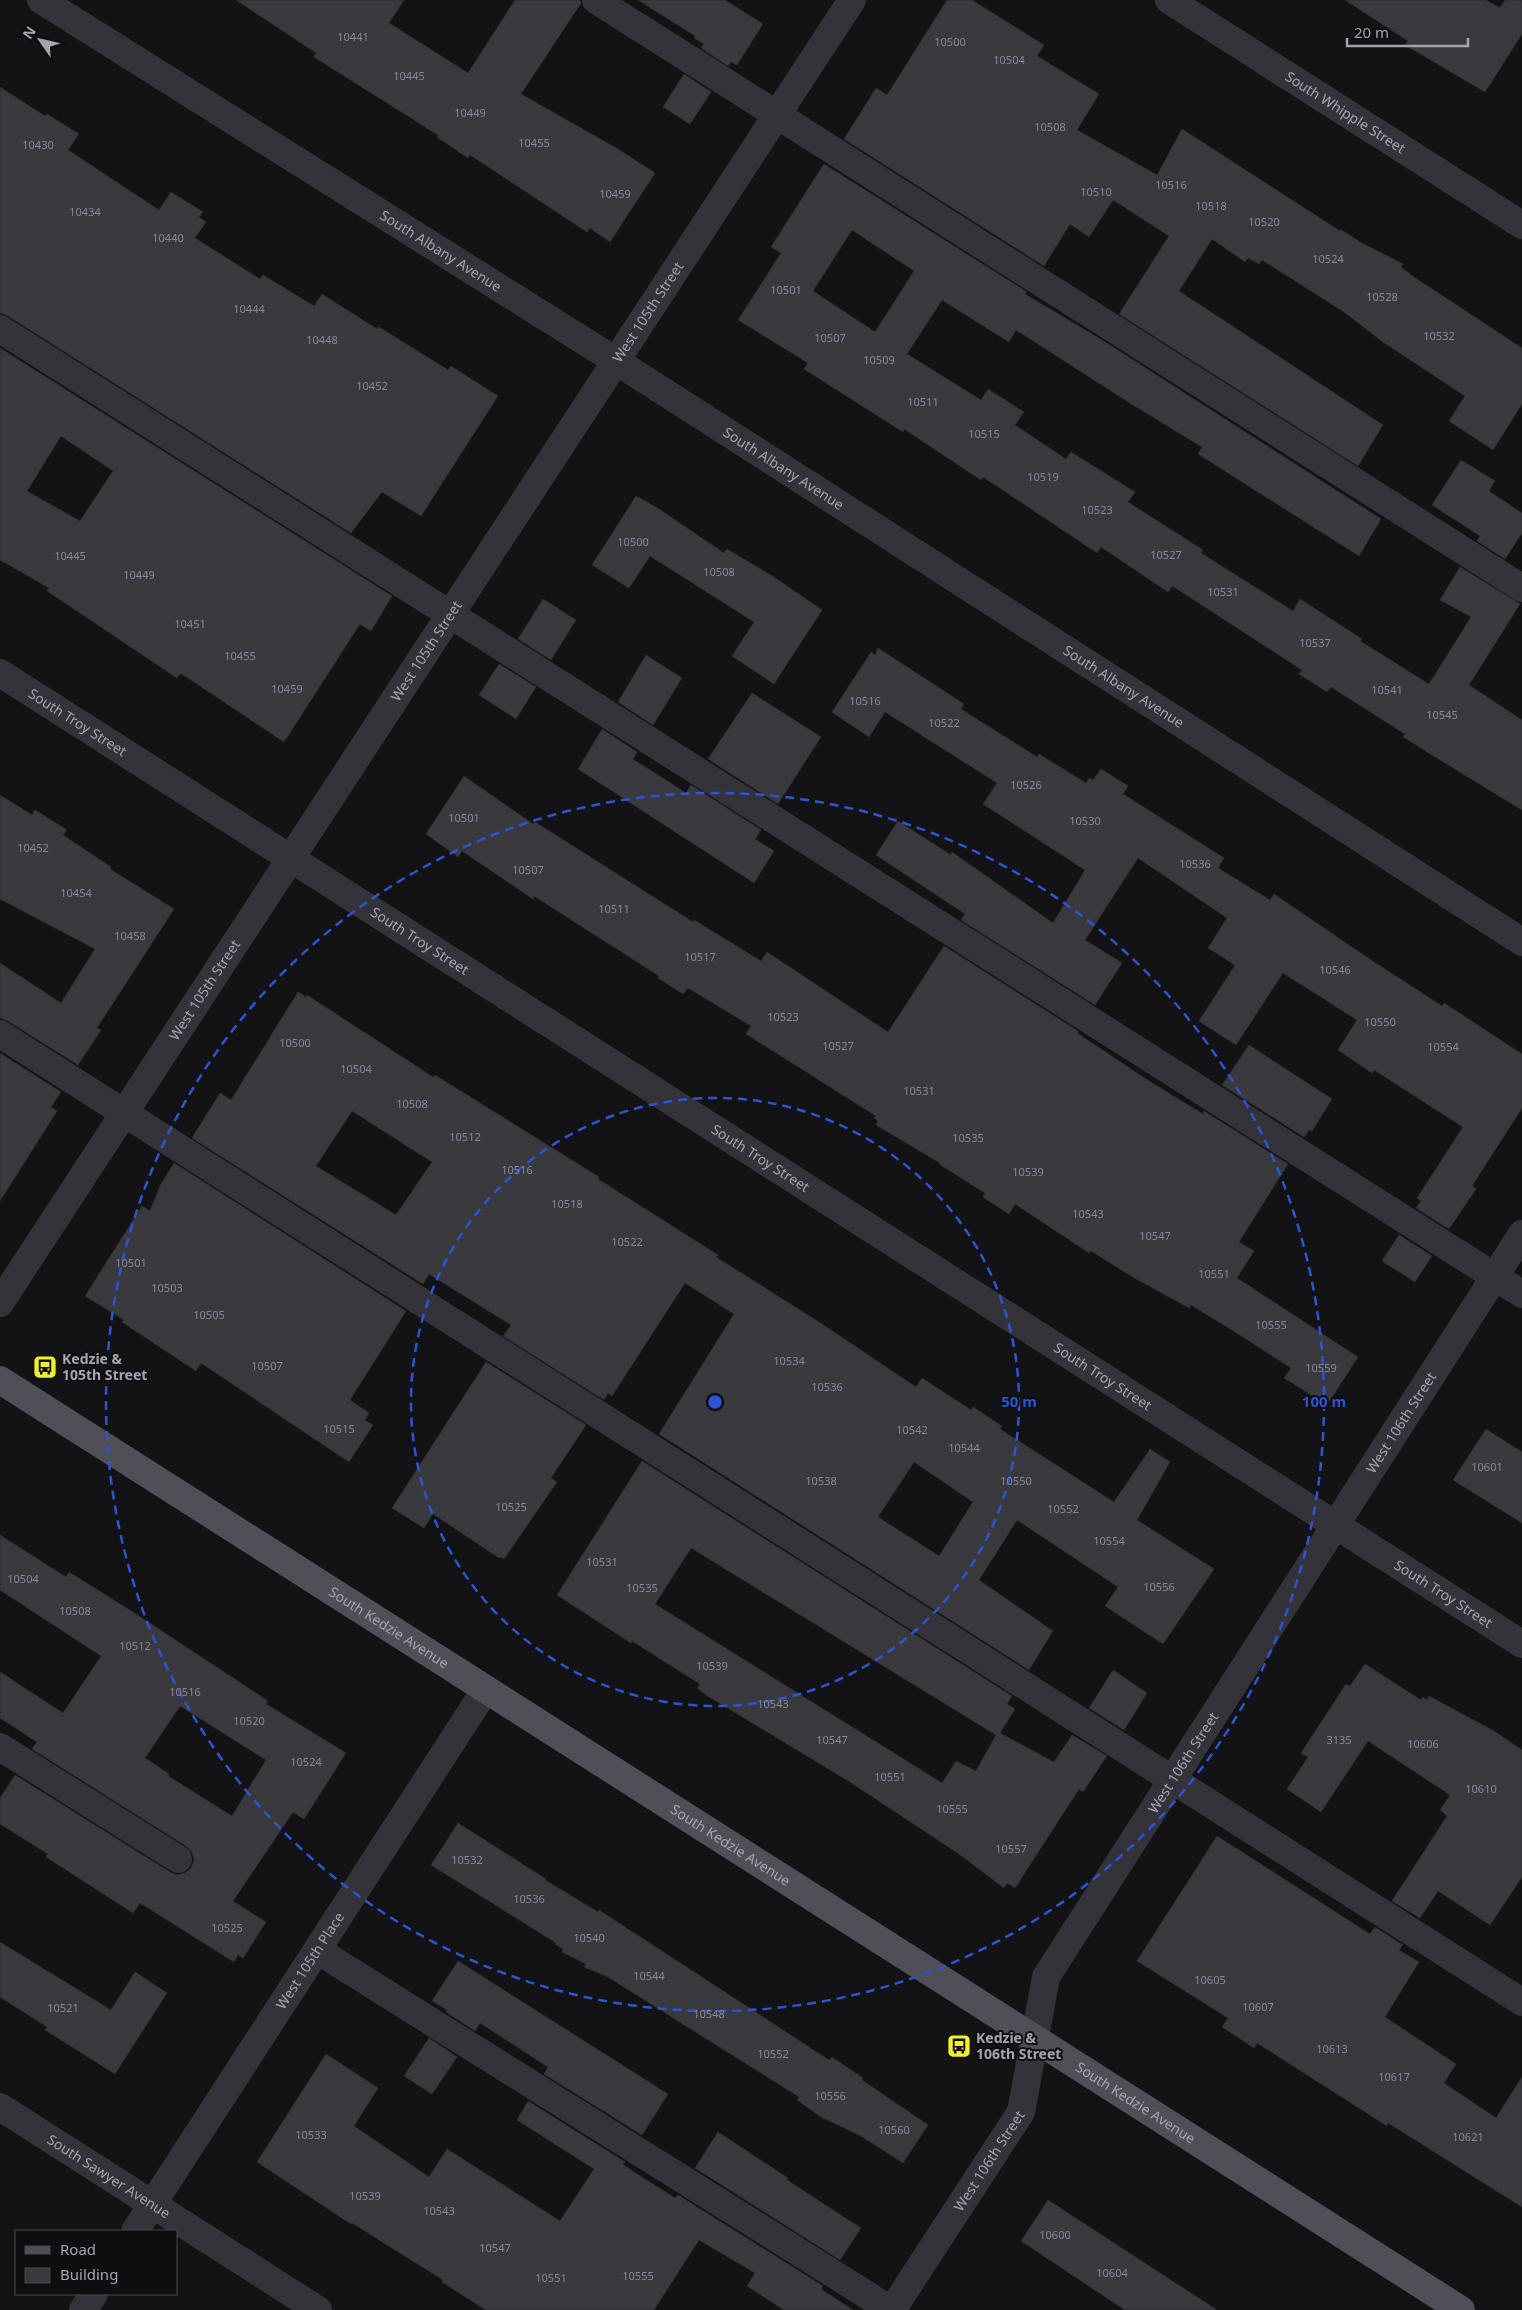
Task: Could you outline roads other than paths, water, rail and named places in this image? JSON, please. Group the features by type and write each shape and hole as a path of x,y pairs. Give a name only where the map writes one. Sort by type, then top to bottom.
{"main road":[{"name":"South Kedzie Avenue","path":"0,1380 1461,2310"}],"street":[{"name":"South Albany Avenue","path":"41,0 616,361 1522,942"},
{"path":"596,0 1522,588"},
{"name":"West 105th Street","path":"0,1303 852,0"},
{"name":"South Whipple Street","path":"1169,0 1522,224"},
{"path":"0,329 449,616 1522,1294"},
{"name":"South Troy Street","path":"0,674 1522,1644"},
{"path":"0,1034 1522,2002"},
{"name":"West 106th Street","path":"892,2310 1021,2112 1046,1977 1522,1234"},
{"name":"West 105th Place","path":"136,2230 486,1689"},
{"path":"0,1747 178,1859"},
{"path":"317,1950 892,2310"},
{"name":"South Sawyer Avenue","path":"0,2106 318,2310"},
{"path":"83,2310 93,2295"}],"place":[{"name":"Kedzie & 105th Street","path":"45,1367"},
{"name":"Kedzie & 106th Street","path":"959,2046"}]}
